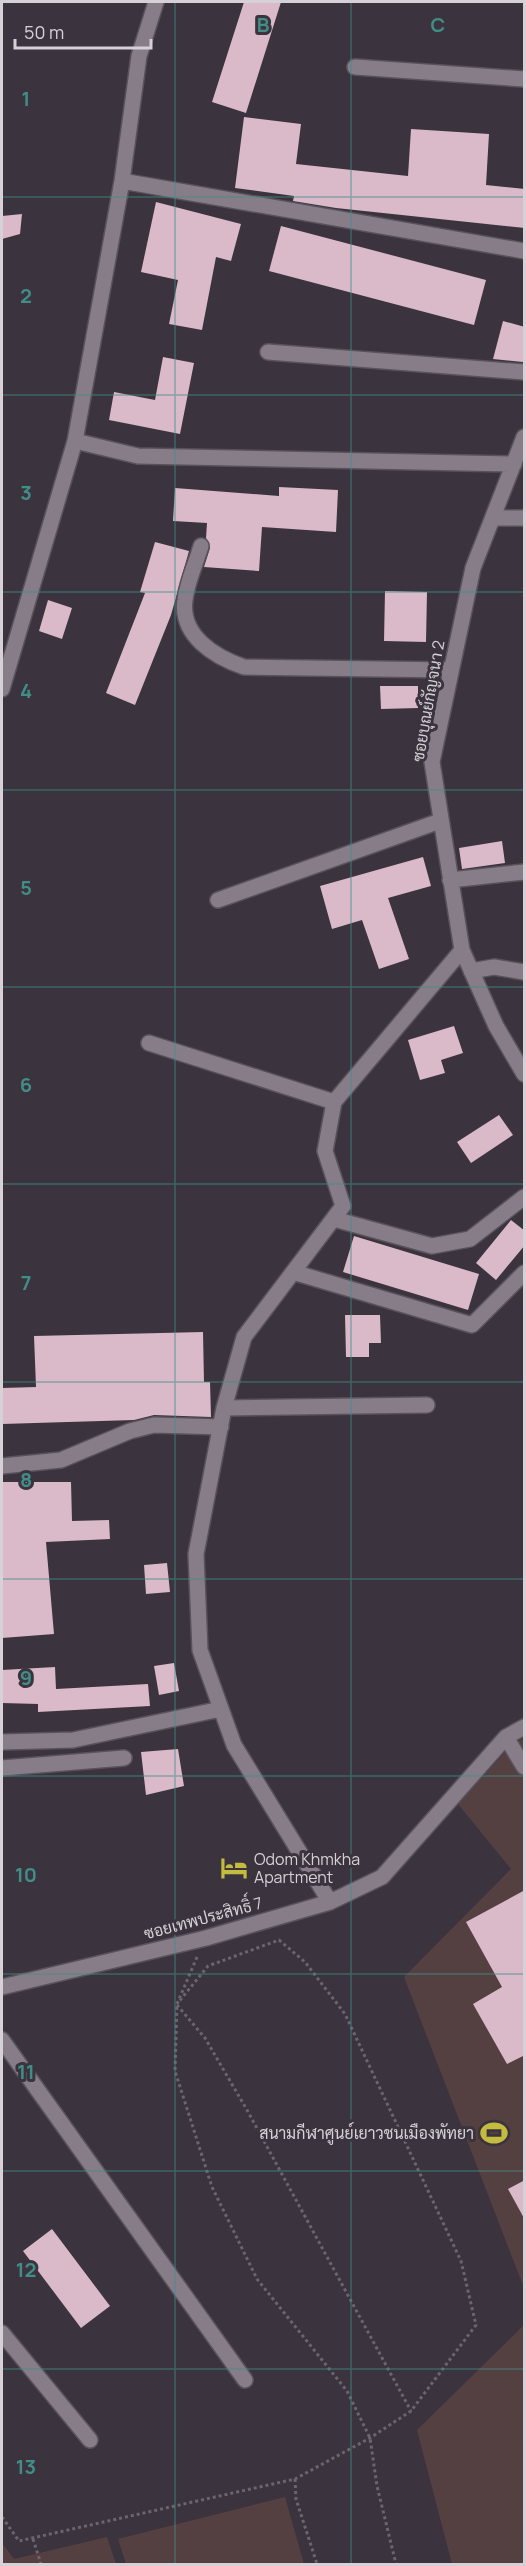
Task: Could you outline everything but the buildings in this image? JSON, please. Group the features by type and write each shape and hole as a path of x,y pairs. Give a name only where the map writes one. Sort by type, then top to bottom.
{"street":[{"path":"2,689 75,441 122,181 139,56 156,2"},
{"path":"355,67 525,79"},
{"path":"122,181 525,250"},
{"path":"268,352 525,372"},
{"name":"ซอยบุณย์กัญจนา 2","path":"525,437 473,568 432,762 462,950 496,1026 525,1074"},
{"path":"75,441 138,456 514,464"},
{"path":"493,518 525,518"},
{"path":"201,546 185,600 187,621 198,640 219,658 244,667 451,670"},
{"path":"218,900 440,821"},
{"path":"450,880 525,872"},
{"path":"330,1902 234,1745 200,1650 196,1554 224,1408 243,1337 343,1206 325,1151 334,1102 462,950"},
{"path":"471,971 494,967 525,972"},
{"path":"148,1043 334,1102"},
{"path":"334,1219 432,1246 470,1239 525,1197"},
{"path":"293,1272 472,1325 525,1273"},
{"path":"224,1408 427,1405"},
{"path":"2,1466 62,1460 130,1431 154,1425 221,1427"},
{"path":"2,1742 73,1740 221,1709"},
{"name":"ซอยเทพประสิทธิ์ 7","path":"2,1987 206,1938 330,1902 382,1877 506,1737 525,1727"},
{"path":"506,1737 525,1767"},
{"path":"2,1768 124,1758"},
{"path":"2,2040 246,2380"},
{"path":"2,2333 90,2440"}],"path":[{"path":"206,1938 177,2004 176,2071 212,2187 257,2279 347,2391 370,2439 377,2486 396,2565"},
{"path":"2,2517 19,2541 295,2479 370,2439 411,2411 476,2325 461,2260 345,2014 305,1962 279,1940 208,1966 177,2004"},
{"path":"177,2004 205,2038 235,2089 411,2411"},
{"path":"295,2479 296,2499 317,2565"},
{"path":"33,2539 41,2565"}],"shaded area":[{"name":"สนามกีฬาศูนย์เยาวชนเมืองพัทยา","path":"524,1738 524,2288 404,1977 511,1869 458,1804 511,1746"},
{"path":"524,2325 524,2564 452,2564 417,2430"},
{"path":"285,2497 304,2564 126,2564 118,2539"},
{"path":"107,2537 116,2564 2,2564 2,2543 14,2559"}],"place":[{"name":"Odom Khmkha Apartment","path":"234,1868"},
{"name":"สนามกีฬาศูนย์เยาวชนเมืองพัทยา","path":"494,2133"}]}
